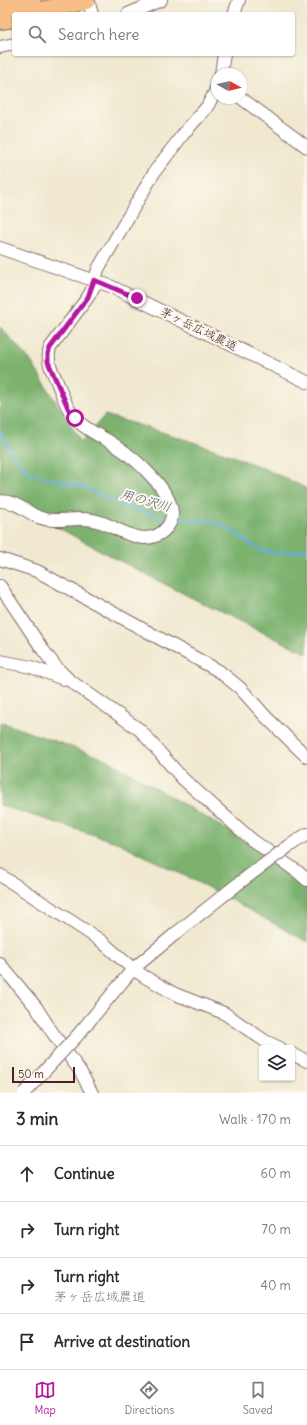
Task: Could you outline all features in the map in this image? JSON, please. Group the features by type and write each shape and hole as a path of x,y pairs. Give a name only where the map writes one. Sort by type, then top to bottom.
{"highway":[{"path":"0,6 32,0"},
{"path":"38,12 87,0"},
{"path":"0,20 12,18"}],"street":[{"path":"87,0 91,12"},
{"path":"133,12 161,0"},
{"path":"0,47 12,44"},
{"path":"222,68 224,56"},
{"path":"0,500 14,503 39,518 51,520 90,519 100,521 142,538 152,538 159,535 169,525 172,517 172,510 164,490 137,462 111,443 91,431 75,418 69,410 48,362 48,354 50,348 88,297 98,269 155,171 184,133 207,107 211,99"},
{"path":"247,102 307,147"},
{"name":"茅ヶ岳広域農道","path":"0,248 94,280 137,298 307,382"},
{"path":"0,559 36,572 219,671 240,688 266,717 307,757"},
{"path":"0,586 42,650 69,680 140,730 187,783 252,840 307,880"},
{"path":"0,661 31,667 69,680"},
{"path":"24,1093 76,1037 133,969 239,883 307,834"},
{"path":"0,875 100,940 133,969 175,994 224,1013 265,1041 274,1045"},
{"path":"0,964 36,1007 80,1071 92,1093"},
{"path":"295,1056 307,1062"}],"green space":[{"path":"0,327 30,360 81,442 105,415 233,456 307,489 307,653 152,577 75,537 0,495"},
{"path":"0,722 106,759 234,834 303,883 307,888 307,942 215,891 119,843 0,805"}],"waterway":[{"name":"用の沢川","path":"0,430 14,456 24,468 33,474 84,487 123,506 167,518"},
{"name":"用の沢川","path":"174,519 199,520 221,524 255,547 266,552 284,553 307,550"}],"route":[{"path":"75,418 69,410 48,362 50,348 88,297 93,288 94,280 137,298"}]}
